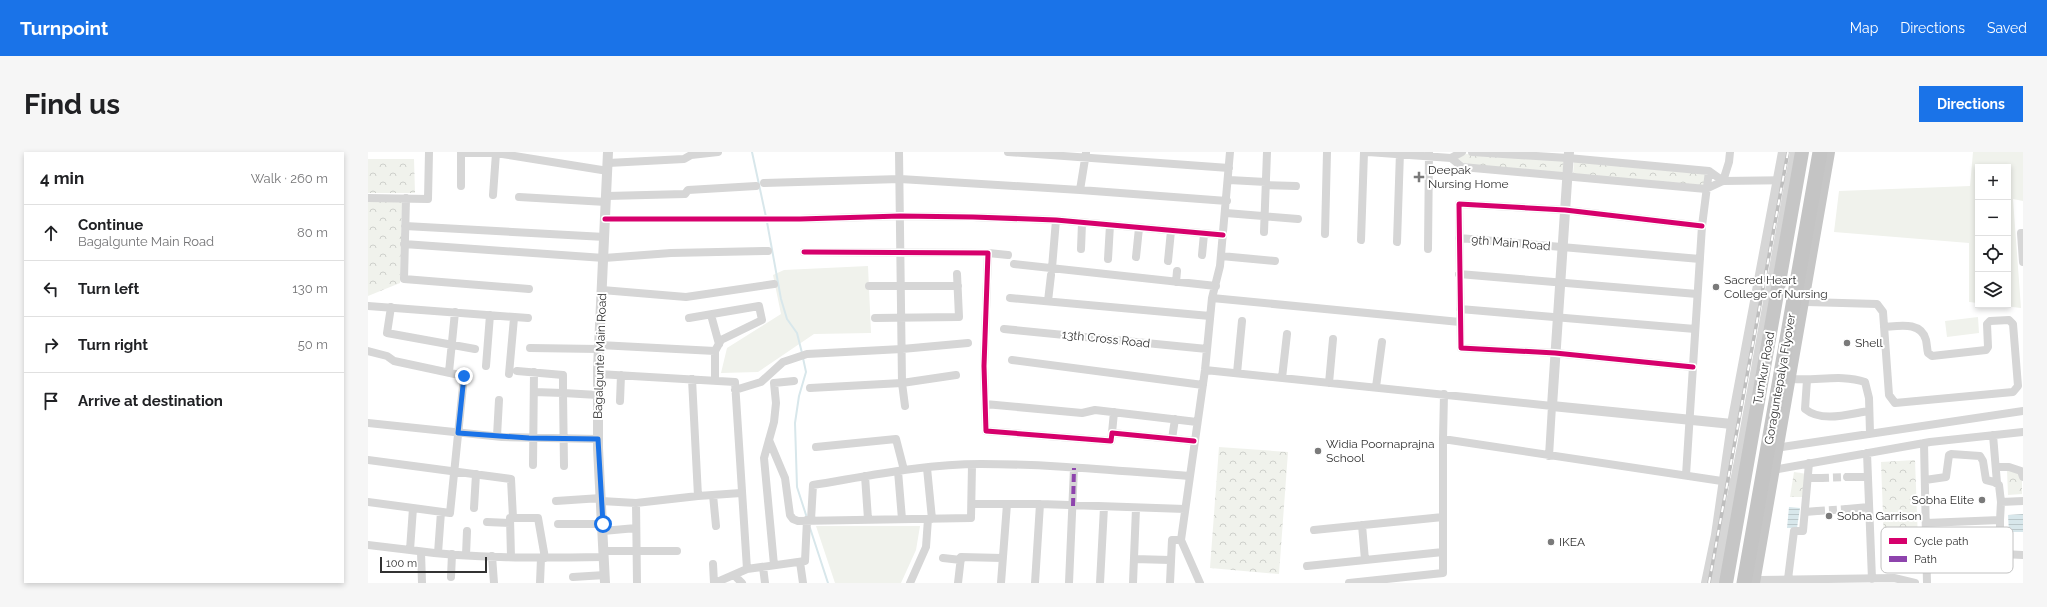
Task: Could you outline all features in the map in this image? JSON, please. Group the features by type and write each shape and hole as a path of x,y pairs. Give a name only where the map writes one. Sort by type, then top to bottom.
{"highway":[{"name":"Tumkur Road","path":"1726,583 1802,152"},
{"name":"Goraguntepalya Flyover","path":"1735,583 1811,152"},
{"name":"Goraguntepalya Flyover","path":"1744,583 1820,152"},
{"path":"1757,582 1828,152"},
{"path":"1790,218 1816,223"}],"street":[{"path":"368,198 428,199 429,152"},
{"name":"Bagalgunte Main Road","path":"605,579 598,439 598,374 608,152"},
{"path":"461,186 461,153 496,153 608,167 684,159 691,155 718,152"},
{"path":"899,152 902,383 905,406"},
{"path":"1008,152 1086,155 1229,168"},
{"path":"1200,583 1180,540 1205,370 1212,298 1216,286 1221,256 1229,180 1230,152"},
{"path":"1264,232 1267,152"},
{"path":"1324,234 1327,152"},
{"path":"1361,240 1364,152"},
{"path":"1368,152 1429,154 1451,158 1462,167 1706,189 1723,181 1790,180"},
{"path":"1451,158 1462,152"},
{"path":"1472,152 1568,155 1709,171 1723,181"},
{"path":"1723,181 1729,162 1730,152"},
{"path":"1706,583 1716,535 1732,424 1783,152"},
{"path":"1715,583 1735,483 1795,152"},
{"path":"1834,152 1757,582 1788,579 1894,578 1915,583"},
{"path":"493,195 496,153"},
{"path":"1396,242 1400,154"},
{"path":"1428,249 1429,154"},
{"path":"1080,190 1086,155"},
{"path":"1549,456 1568,155"},
{"path":"1686,475 1702,226 1709,171"},
{"path":"764,183 900,179 1227,201"},
{"path":"1229,180 1296,186"},
{"path":"519,198 606,199 685,194 688,190 707,188 756,186"},
{"path":"406,198 404,279 529,289"},
{"path":"1693,367 1555,353 1461,348 1459,204 1565,210 1702,226"},
{"path":"1226,213 1298,219"},
{"path":"606,219 800,219 900,216 1056,220 1223,236"},
{"path":"1048,301 1056,220"},
{"path":"1081,249 1082,223"},
{"path":"1108,260 1110,225"},
{"path":"405,226 605,237"},
{"path":"1136,257 1138,228"},
{"path":"1168,261 1171,231"},
{"path":"2023,233 2021,233 2023,262"},
{"path":"1202,255 1204,234"},
{"name":"9th Main Road","path":"1459,238 1700,259"},
{"path":"404,244 604,258 671,253 768,251"},
{"path":"804,252 901,251 988,253 1008,255"},
{"path":"988,253 984,366 986,431 1111,441 1114,412"},
{"path":"1221,256 1275,260"},
{"path":"1014,264 1052,271 1216,286"},
{"path":"1176,282 1177,271"},
{"path":"875,318 960,317 957,274"},
{"path":"1459,274 1698,294"},
{"path":"602,290 686,297 774,284"},
{"path":"869,286 958,286"},
{"path":"1010,298 1210,316"},
{"path":"1212,298 1460,322"},
{"path":"1807,302 1877,304 1883,312 1884,327 1889,395 1895,402 2013,392 2018,386 2013,324 2009,320 1990,320 1987,324 1988,347 1986,350 1932,356 1928,353 1926,339 1919,329 1911,326 1884,327"},
{"path":"368,306 528,318"},
{"path":"689,318 759,306 762,320 721,340 717,347"},
{"path":"391,307 388,333 475,349"},
{"path":"1460,309 1558,319 1695,329"},
{"path":"449,372 455,312"},
{"path":"486,366 490,315"},
{"path":"711,315 717,347 715,380"},
{"path":"514,318 513,373 534,372 563,375 564,466"},
{"path":"1236,373 1242,321"},
{"name":"13th Cross Road","path":"1004,329 1207,349"},
{"path":"1282,378 1287,334"},
{"path":"1329,382 1333,340"},
{"path":"1376,387 1382,342"},
{"path":"735,390 761,382 783,362 806,354 902,349 968,343"},
{"path":"530,348 717,347"},
{"path":"368,351 387,356 394,362 464,376 450,513 368,502"},
{"path":"1012,360 1203,385"},
{"path":"1205,370 1732,424"},
{"path":"533,465 534,372"},
{"path":"598,374 735,382 747,569"},
{"path":"620,401 621,375"},
{"path":"810,388 902,383 956,375"},
{"path":"1793,379 1807,380 1834,378 1857,379 1865,382 1868,386 1870,433"},
{"path":"692,379 698,496"},
{"path":"1807,380 1805,409 1811,414 1821,417 1869,411"},
{"path":"774,565 764,458 774,422 776,403 774,383 794,381"},
{"path":"534,392 598,395"},
{"path":"1350,583 1412,580 1442,573 1444,394"},
{"path":"498,436 499,400"},
{"path":"986,404 1082,413 1095,410 1197,422"},
{"path":"1782,447 2023,411"},
{"path":"1172,439 1175,419"},
{"path":"368,423 498,436 598,439"},
{"path":"1778,469 1924,443 2023,432"},
{"path":"1112,433 1194,442"},
{"path":"1994,435 1997,483 2001,502 2000,527"},
{"path":"816,448 896,439 901,470 902,519"},
{"path":"1443,439 1735,483"},
{"path":"769,440 785,478 790,515 793,519 971,518 972,465"},
{"path":"1924,443 1926,527"},
{"path":"1867,453 1872,579"},
{"path":"1925,480 1945,479 1948,475 1949,455 1954,454 1980,456 1983,461 1986,480 1997,483"},
{"path":"368,460 511,478 511,557"},
{"path":"1788,579 1794,531 1803,531 1809,478 1809,463"},
{"path":"713,564 715,583 747,569 805,561 812,485 901,470 972,465 1074,468 1189,476"},
{"path":"1996,467 2009,467 2021,471 2023,477"},
{"path":"910,583 926,547 930,519 927,468"},
{"path":"1069,583 1074,468"},
{"path":"474,508 476,474"},
{"path":"865,476 868,519"},
{"path":"1847,477 1868,477"},
{"path":"1809,478 1822,478"},
{"path":"556,501 601,499 636,503 741,493"},
{"path":"713,495 716,526"},
{"path":"2001,502 2023,501"},
{"path":"636,503 635,551 637,583"},
{"path":"972,504 1040,504 1184,509"},
{"path":"1001,583 1007,504"},
{"path":"1035,583 1040,504"},
{"path":"1100,583 1104,507"},
{"path":"1847,509 1869,507"},
{"path":"410,550 413,508"},
{"path":"1133,583 1136,508"},
{"path":"1805,512 1817,511"},
{"path":"438,553 441,512"},
{"path":"1314,530 1443,517"},
{"path":"487,522 538,518 543,558 540,583"},
{"path":"1926,523 2000,520"},
{"path":"558,524 636,528"},
{"path":"1362,525 1365,560"},
{"path":"466,554 467,531"},
{"path":"1170,583 1172,540 1180,540"},
{"path":"368,545 421,552 543,558 635,551 677,551"},
{"path":"421,552 422,583"},
{"path":"1307,566 1443,552"},
{"path":"451,576 452,554"},
{"path":"2013,554 2023,555"},
{"path":"492,556 494,583"},
{"path":"958,583 961,557 1002,558"},
{"path":"943,558 961,560"},
{"path":"1134,559 1170,560"},
{"path":"800,562 803,583"},
{"path":"763,567 765,583"},
{"path":"1927,573 1927,583"},
{"path":"734,575 742,583"},
{"path":"573,577 605,579"}],"green space":[{"path":"1973,152 2023,152 2023,201 2013,199 2021,308 2011,307 2011,164 1975,164 1975,303 1969,302 1969,243 1834,232 1839,191 1970,186"},
{"path":"1466,154 1564,159 1563,174 1465,164 1457,158"},
{"path":"368,159 414,159 415,193 368,193"},
{"path":"1574,160 1706,172 1704,187 1573,175"},
{"path":"368,202 402,202 400,283 368,296"},
{"path":"868,266 871,333 814,334 758,372 721,373 727,348 781,314 773,275 784,270"},
{"path":"1978,317 1979,333 1947,337 1945,321"},
{"path":"1219,447 1288,452 1279,574 1210,568"},
{"path":"1915,460 1917,527 1883,527 1881,462"},
{"path":"2022,469 2022,494 2008,495 2007,470"},
{"path":"1794,472 1807,474 1802,497 1790,497"},
{"path":"816,526 920,526 916,550 901,583 835,583"}],"shaded area":[{"path":"1789,507 1800,508 1797,528 1787,528"},
{"path":"2023,514 2023,532 2013,532 2013,527 2009,527 2008,515"}],"waterway":[{"path":"752,152 766,217"},
{"path":"767,222 781,299 787,319 797,333 802,353"},
{"path":"803,358 806,372 799,396 795,423 797,487 807,518"},
{"path":"810,528 828,583"}],"tunnel":[{"path":"1821,478 1847,477"},
{"path":"1817,511 1847,509"}],"railway":[{"path":"1709,583 1788,152"}],"marked path":[{"path":"1073,506 1074,468"}],"cycle path":[{"path":"1693,367 1555,353 1461,348 1459,204 1565,210 1702,226"},
{"path":"605,219 800,219 900,216 973,217 1056,220 1223,235"},
{"path":"804,252 988,253 984,366 986,431 1111,441 1112,433 1194,441"}],"place":[{"name":"Deepak Nursing Home","path":"1419,177"},
{"name":"Sacred Heart College of Nursing","path":"1716,287"},
{"name":"Shell","path":"1847,343"},
{"name":"Widia Poornaprajna School","path":"1318,451"},
{"name":"Sobha Elite","path":"1982,500"},
{"name":"Sobha Garrison","path":"1829,516"},
{"name":"IKEA","path":"1551,542"}],"route":[{"path":"464,376 458,433 502,437 598,439 603,524"}]}
